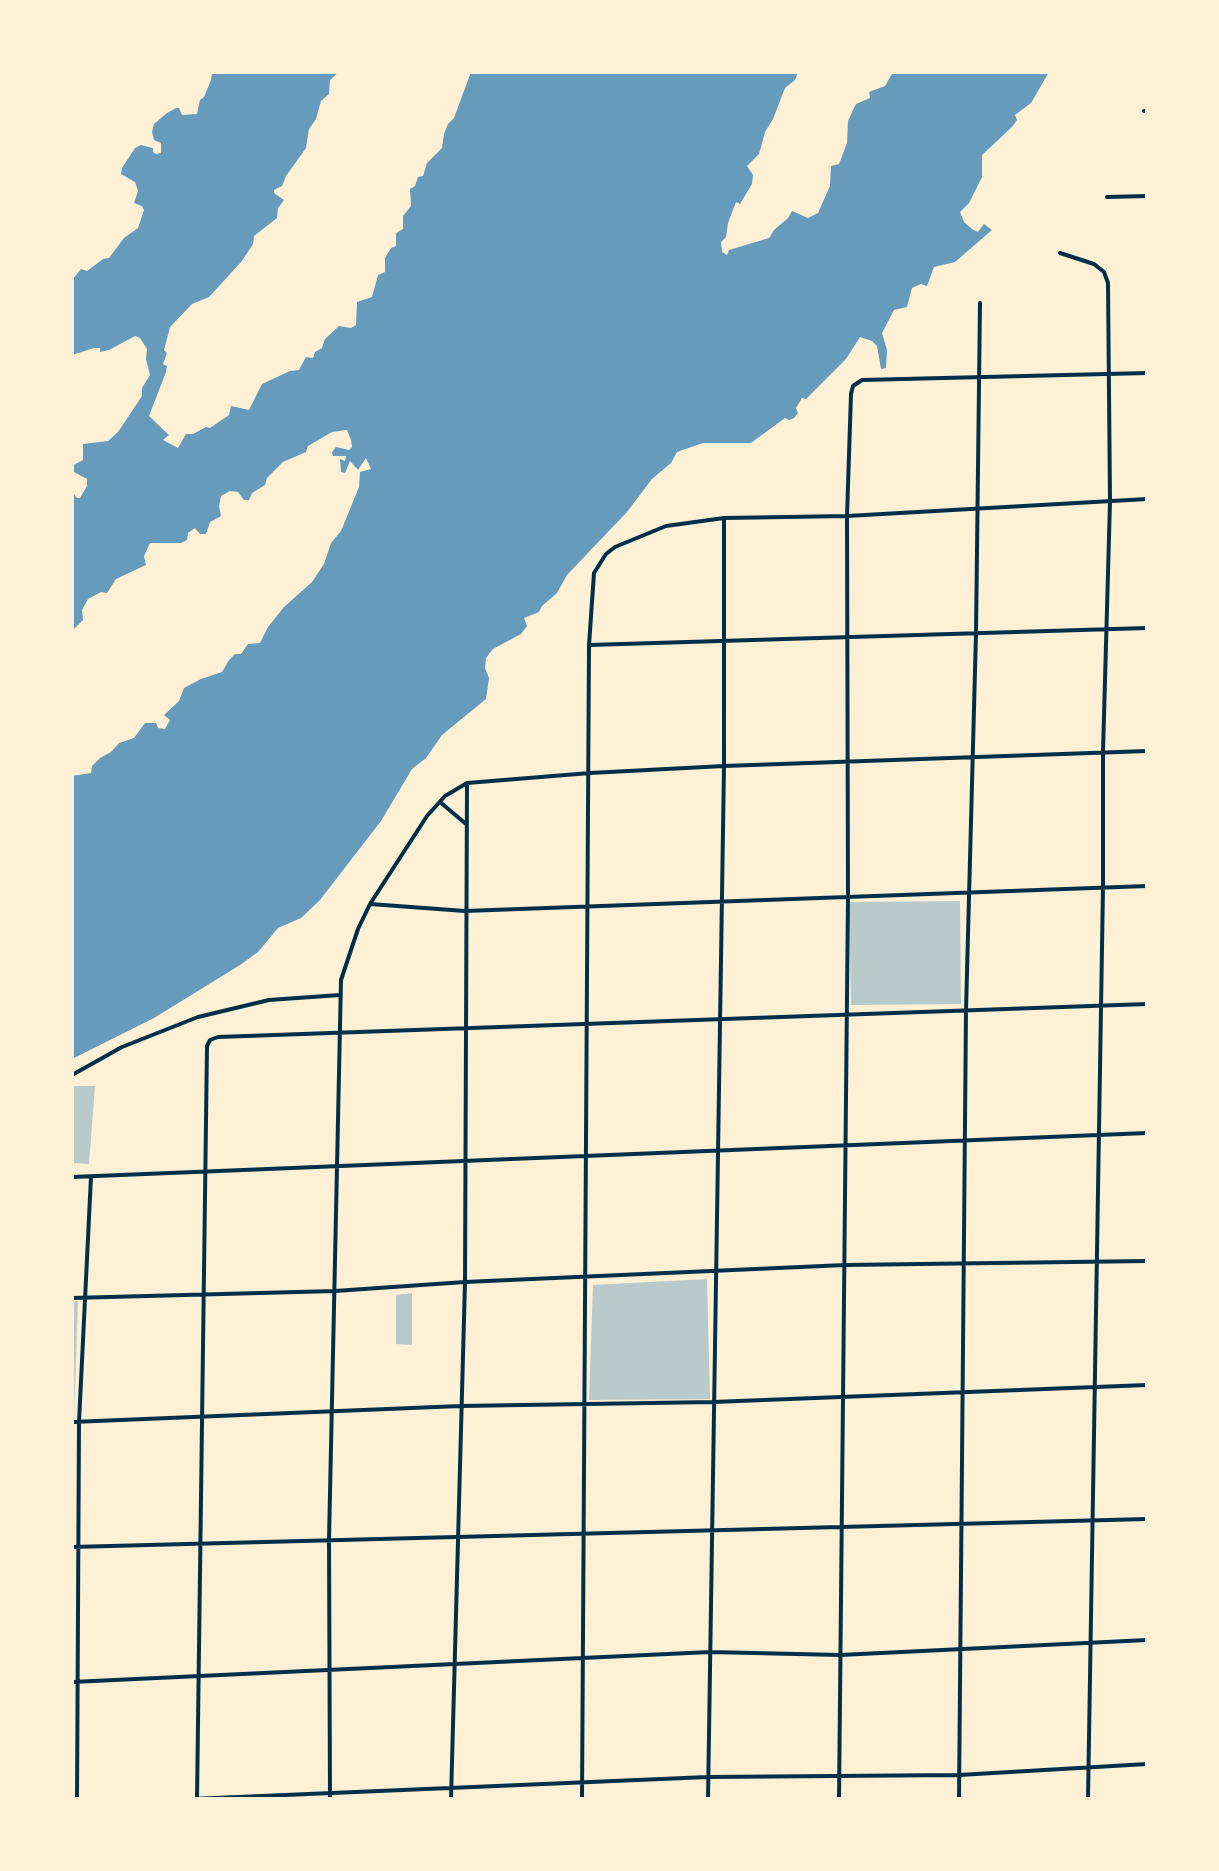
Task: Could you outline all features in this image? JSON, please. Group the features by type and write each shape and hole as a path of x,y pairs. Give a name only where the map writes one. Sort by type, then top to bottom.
{"street":[{"path":"1107,197 1147,196"},
{"path":"1060,253 1094,264 1104,272 1108,283 1110,501 1103,752 1088,1799"},
{"path":"959,1799 966,1010 976,633 980,303"},
{"path":"839,1799 848,897 847,516 853,386 862,380 1147,373"},
{"path":"582,1799 589,645 594,573 606,554 615,547 666,526 724,518 847,516 1147,499"},
{"path":"708,1799 724,766 724,518"},
{"path":"589,645 1147,628"},
{"path":"330,1796 329,1540 341,980 370,904 427,816 455,788 467,783 724,766 1147,751"},
{"path":"451,1799 465,1282 467,783"},
{"path":"440,802 466,824"},
{"path":"370,904 465,911 1147,886"},
{"path":"72,1075 122,1047 198,1017 269,1000 340,995"},
{"path":"197,1799 207,1046 210,1040 218,1037 339,1032 1147,1004"},
{"path":"72,1177 1147,1133"},
{"path":"77,1799 79,1422 91,1177"},
{"path":"72,1298 335,1291 845,1265 1147,1261"},
{"path":"72,1422 460,1406 713,1402 1147,1385"},
{"path":"72,1547 1147,1519"},
{"path":"72,1682 710,1652 840,1655 1147,1640"},
{"path":"191,1799 330,1796 451,1787 708,1777 959,1775 1147,1764"}],"shaded area":[{"path":"960,901 961,1004 851,1005 849,902"},
{"path":"73,1086 95,1086 89,1164 72,1163"},
{"path":"707,1279 710,1399 589,1400 593,1285"},
{"path":"412,1293 412,1345 396,1344 396,1295"},
{"path":"78,1301 74,1418 72,1418 72,1302"}],"water":[{"path":"212,72 339,72 330,80 329,94 321,101 316,119 309,129 306,148 282,186 274,190 284,200 278,208 277,218 254,236 253,244 242,261 209,297 192,304 170,327 164,350 167,353 163,364 167,366 166,372 149,416 169,435 163,440 178,448 186,434 210,428 229,415 231,406 249,410 262,384 299,370 306,357 313,358 325,339 339,326 351,328 356,325 357,302 372,297 378,275 385,272 385,258 396,246 396,233 403,229 403,216 411,206 410,189 415,186 418,177 423,176 427,163 442,148 444,134 454,118 471,72 798,72 795,80 785,88 765,132 759,154 747,166 753,175 752,184 740,204 736,202 726,237 721,242 722,252 727,255 729,250 769,238 792,211 808,218 818,213 830,186 831,166 839,164 847,143 848,121 856,104 870,98 869,92 885,86 893,72 1049,72 1031,103 1015,115 1017,120 1012,127 982,155 982,177 969,203 960,212 964,222 972,229 978,232 984,224 992,230 955,262 934,267 927,286 921,284 912,288 907,307 894,310 882,333 887,350 886,368 881,369 877,346 860,337 846,359 806,399 802,398 794,418 785,418 751,443 703,443 677,452 671,463 652,479 627,512 567,575 557,593 539,612 524,618 527,626 521,634 493,649 486,658 485,668 489,678 486,699 442,735 426,758 412,769 381,821 320,900 301,918 278,928 258,952 240,965 154,1018 72,1059 72,776 91,773 92,766 100,758 119,743 134,738 145,723 156,723 158,728 165,729 170,720 164,715 179,701 184,688 222,672 229,660 235,654 241,654 248,644 260,643 284,607 312,582 324,564 359,487 360,472 371,469 366,458 358,470 350,461 345,473 341,472 340,459 345,461 346,456 333,456 332,452 336,447 349,450 351,440 347,430 332,432 308,446 306,452 283,462 267,478 265,485 252,493 249,500 244,500 238,492 230,491 221,496 221,516 210,522 206,534 200,534 195,528 181,543 150,543 144,556 146,565 116,579 107,593 101,592 88,599 82,610 83,620 72,631 72,492 80,498 87,486 87,479 72,471 72,466 83,460 83,444 108,441 118,432 142,396 142,388 150,375 147,349 135,336 109,350 100,352 100,348 94,348 72,355 72,280 81,269 87,271 109,258 124,238 138,228 144,210 134,203 138,191 135,182 121,174 122,168 135,148 141,145 153,148 156,154 161,153 161,143 154,140 152,132 154,124 176,108 182,115 197,114"}]}
